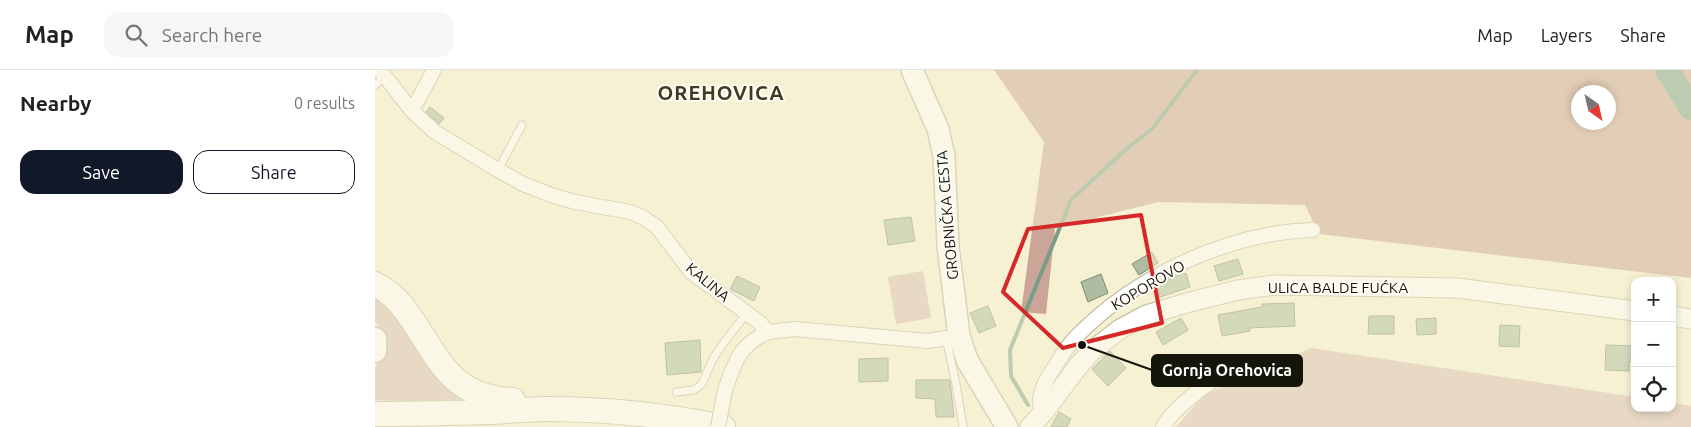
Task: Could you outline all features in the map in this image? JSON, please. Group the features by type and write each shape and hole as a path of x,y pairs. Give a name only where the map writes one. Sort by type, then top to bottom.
{"highway":[{"path":"375,284 397,300 405,309 442,364 454,379 466,389 488,397 543,401 563,405 573,410"},
{"path":"375,339 375,351"},
{"path":"375,414 432,414 545,409 573,410 655,416 696,421 723,427"}],"main road":[{"name":"GROBNIČKA CESTA","path":"912,70 938,129 944,156 952,337"},
{"name":"ULICA BALDE FUĆKA","path":"1030,427 1080,364 1093,350 1120,329 1146,315 1238,290 1275,285 1457,288 1631,310"},
{"path":"1676,317 1691,319"},
{"path":"952,337 1007,427"}],"street":[{"path":"412,111 434,70"},
{"name":"KALINA","path":"382,75 412,111 435,132 523,184 575,202 630,212 644,218 657,227 691,272 759,322 768,332"},
{"name":"KOPOROVO","path":"1043,413 1039,406 1040,396 1062,354 1075,338 1119,300 1202,254 1229,245 1275,234 1296,230 1313,230"},
{"path":"718,427 725,390 735,362 740,353 756,337 768,332 795,329 928,341 952,337"},
{"path":"1163,427 1179,407 1203,388 1230,370 1237,368"}],"lane":[{"path":"498,170 522,125"},
{"path":"676,392 694,390 702,384 717,352 747,313"},
{"path":"952,337 956,384 963,427"}],"highlighted area":[{"path":"1141,215 1162,323 1063,348 1003,292 1028,229"}],"shaded area":[{"path":"994,70 1691,70 1691,278 1319,234 1305,205 1158,202 1055,228 1046,314 1021,312 1044,142"},
{"path":"923,271 931,318 896,324 888,277"},
{"path":"375,295 382,299 471,399 375,400 375,368 380,355 380,333 375,320"},
{"path":"1311,348 1631,396 1631,412 1676,412 1676,404 1691,406 1691,427 1176,427 1204,395"}],"building":[{"path":"430,107 444,118 439,124 426,112"},
{"path":"911,217 915,241 888,245 884,220"},
{"path":"1152,252 1158,263 1139,275 1132,264"},
{"path":"1238,259 1243,274 1219,281 1214,266"},
{"path":"1186,273 1190,287 1160,297 1157,286"},
{"path":"1101,274 1108,293 1088,302 1081,282"},
{"path":"737,276 760,287 754,301 730,289"},
{"path":"1294,303 1295,326 1250,328 1250,331 1222,336 1218,315 1262,307 1262,304"},
{"path":"988,306 996,326 979,333 970,313"},
{"path":"1369,316 1394,316 1394,334 1368,334"},
{"path":"1181,318 1188,330 1163,345 1156,332"},
{"path":"1436,318 1436,334 1417,335 1416,319"},
{"path":"1500,325 1520,326 1519,347 1499,346"},
{"path":"700,340 701,372 667,375 665,343"},
{"path":"1606,345 1631,346 1629,371 1605,370"},
{"path":"1110,351 1126,368 1108,386 1092,369"},
{"path":"888,358 888,381 859,382 859,359"},
{"path":"916,380 950,380 954,417 936,417 935,399 916,398"},
{"path":"1059,412 1071,419 1067,427 1051,427"}],"waterway":[{"path":"1028,405 1011,376 1010,350 1071,200 1125,150 1152,129 1197,70"},
{"path":"1667,70 1691,108"}],"place":[{"name":"Gornja Orehovica","path":"1082,345"}],"district":[{"name":"OREHOVICA","path":"721,92"}]}
